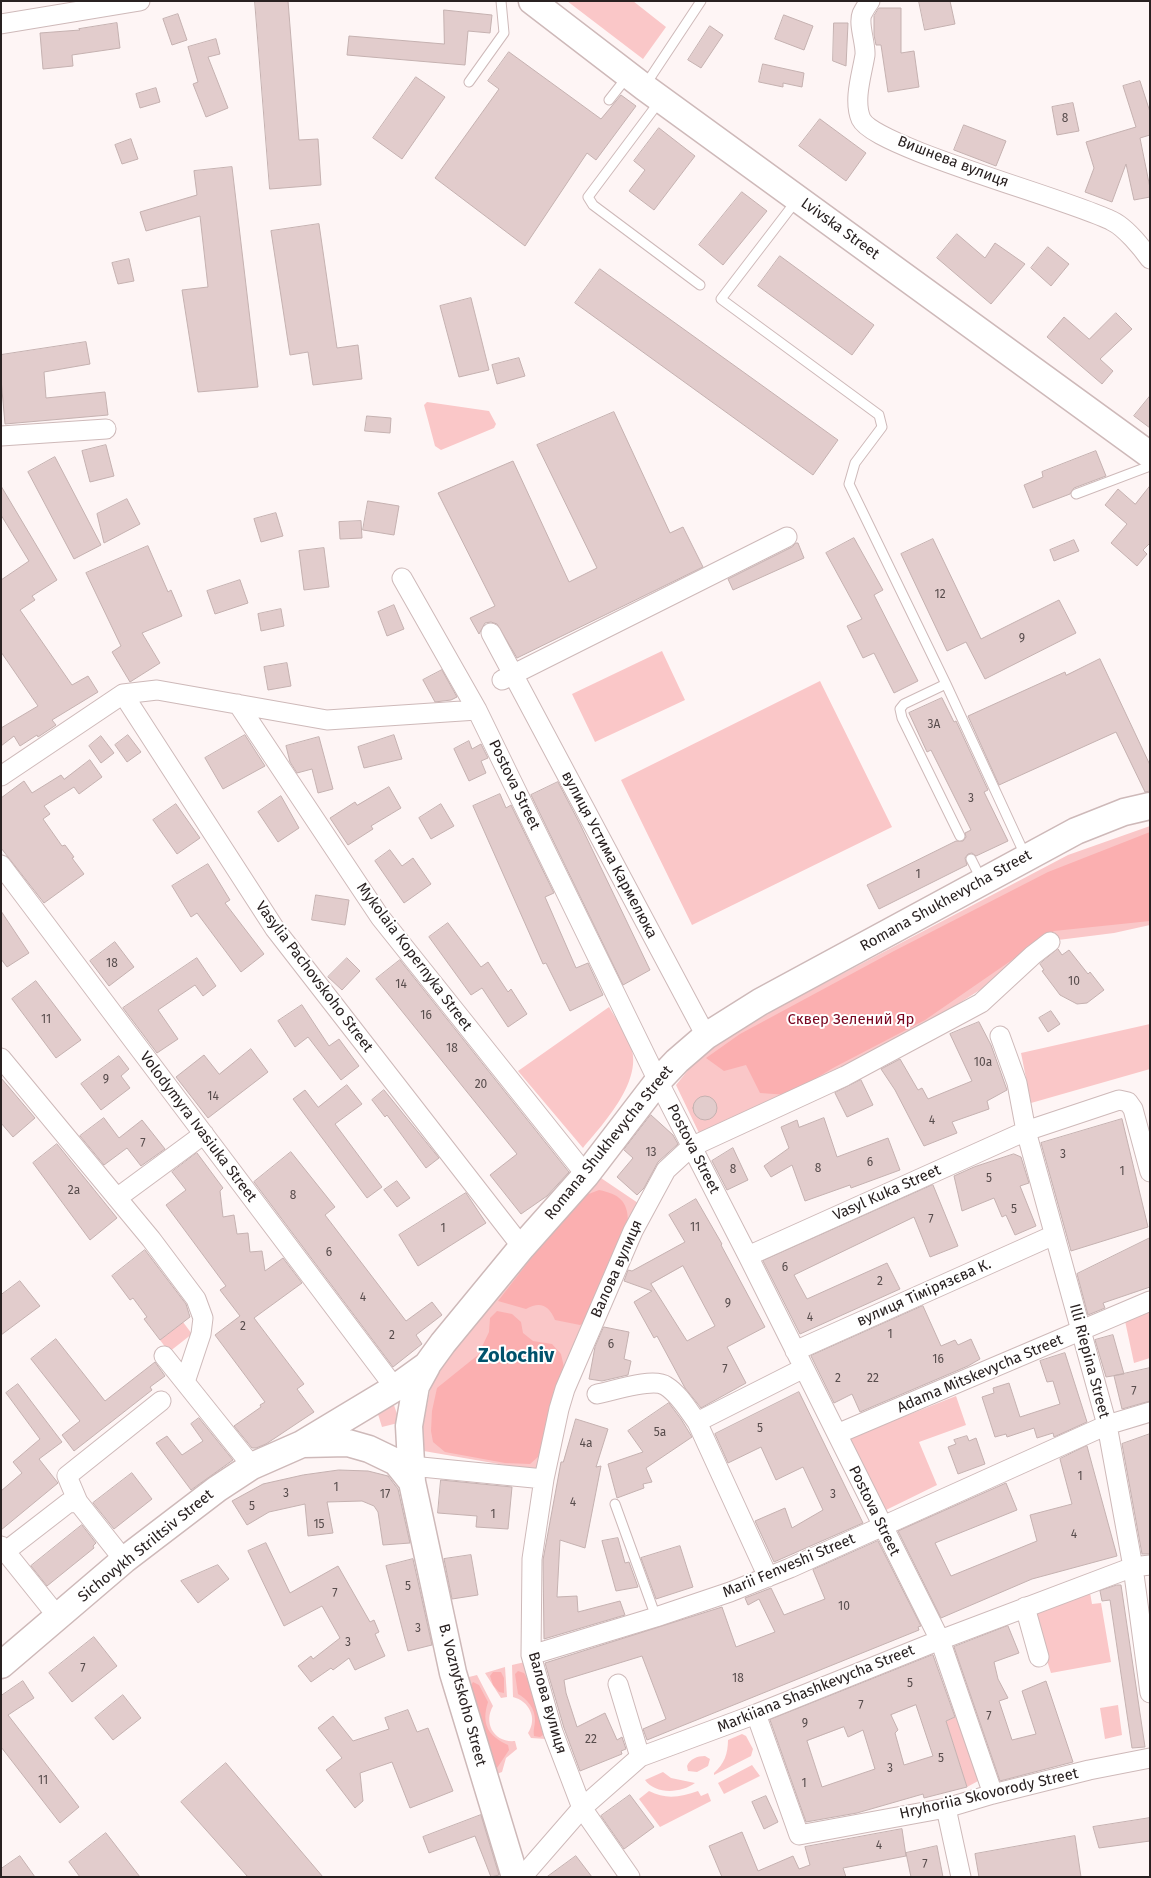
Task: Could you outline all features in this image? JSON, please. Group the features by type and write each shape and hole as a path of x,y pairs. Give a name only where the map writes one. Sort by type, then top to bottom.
{"street":[{"path":"1,24 140,1"},
{"name":"Lvivska Street","path":"532,1 645,87 1150,455"},
{"name":"Вишнева вулиця","path":"870,1 861,16 865,52 858,104 862,120 882,135 937,159 1078,206 1115,222 1150,259"},
{"path":"1,436 106,429"},
{"path":"507,677 787,537"},
{"name":"Postova Street","path":"402,578 477,710 658,1081 748,1256 940,1640 993,1794"},
{"name":"вулиця Устима Кармелюка","path":"491,633 507,677 706,1036"},
{"path":"1,776 123,694 157,690 327,720 477,710"},
{"name":"Vasylia Pachovskoho Street","path":"123,694 275,929 522,1247"},
{"name":"Mykolaia Kopernyka Street","path":"238,704 380,917 586,1175"},
{"name":"Romana Shukhevycha Street","path":"302,1444 395,1388 427,1365 522,1247 586,1175 658,1081 677,1061 706,1036 760,1002 1076,831 1124,812 1150,806"},
{"name":"Volodymyra Ivasiuka Street","path":"1,865 395,1388"},
{"name":"Валова вулиця","path":"630,1877 582,1808 553,1732 531,1655 532,1560 544,1479 559,1409 565,1389 633,1231 666,1170 691,1147 845,1076 980,1003 1032,955 1050,942"},
{"name":"Illi Riepina Street","path":"1000,1036 1017,1083 1026,1131 1107,1425 1141,1566 1150,1693"},
{"path":"1,1058 118,1198 196,1299 203,1318 201,1334 185,1382"},
{"name":"Vasyl Kuka Street","path":"748,1256 1026,1131 1119,1100 1128,1102 1133,1109 1150,1172"},
{"path":"118,1198 204,1134"},
{"name":"вулиця Тімірязєва К.","path":"795,1351 1054,1235"},
{"name":"Adama Mitskevycha Street","path":"837,1434 1150,1301"},
{"path":"164,1356 252,1466"},
{"name":"B. Voznytskoho Street","path":"427,1365 416,1386 409,1426 412,1474 453,1673 515,1877"},
{"path":"697,1422 804,1368"},
{"path":"597,1394 651,1382 665,1384 677,1395 697,1422 768,1577"},
{"path":"124,1560 78,1502 67,1476 162,1400"},
{"name":"Marii Fenveshi Street","path":"531,1655 730,1592 768,1577 1107,1425 1150,1412"},
{"name":"B. Voznytskoho Street","path":"302,1444 348,1443 396,1462 412,1474"},
{"name":"Sichovykh Striltsiv Street","path":"1,1665 124,1560 183,1514 252,1466 302,1444"},
{"path":"412,1474 544,1479"},
{"path":"58,1616 4,1548 68,1503 78,1502"},
{"name":"Markiiana Shashkevycha Street","path":"522,1877 582,1808 640,1757 756,1714 940,1640 1141,1566"},
{"path":"1025,1608 1039,1658"},
{"path":"618,1684 640,1757"},
{"name":"Hryhoriia Skovorody Street","path":"756,1714 799,1835 946,1808 1089,1770 1150,1758"},
{"path":"946,1808 961,1877"}],"lane":[{"path":"469,82 504,33 501,1"},
{"path":"700,285 593,205 588,197 645,87 701,1"},
{"path":"609,100 645,87"},
{"path":"798,198 721,299 879,415 882,427 855,463 849,484 946,684 1026,858"},
{"path":"1076,494 1150,466"},
{"path":"946,684 904,704 900,709 902,718 960,836"},
{"path":"971,859 982,882"},
{"path":"615,1504 656,1617"}],"green space":[{"path":"567,1 633,1 666,27 643,59"},
{"path":"427,402 489,411 496,424 494,428 441,450 435,446 424,405"},
{"path":"662,651 685,700 595,742 572,694"},
{"path":"820,681 892,827 692,925 621,780"},
{"name":"Сквер Зелений Яр","path":"1150,826 1150,925 1114,933 1058,940 872,1059 700,1135 676,1085 701,1054 781,1006 1068,855"},
{"name":"Сквер Зелений Яр","path":"1150,832 1150,921 1054,931 925,1020 833,1068 788,1095 760,1093 746,1065 724,1071 706,1058 740,1034 894,951 1048,872"},
{"path":"609,1007 630,1044 633,1057 632,1072 620,1100 583,1148 518,1071"},
{"path":"1150,1024 1150,1069 1031,1103 1021,1053"},
{"path":"595,1174 638,1203 539,1471 418,1450 432,1381 460,1343"},
{"path":"599,1190 617,1196 621,1200 628,1215 628,1222 589,1320 580,1325 555,1320 550,1311 544,1306 536,1305 526,1309 498,1301 581,1197"},
{"path":"497,1311 512,1314 521,1322 523,1333 533,1341 552,1344 561,1354 566,1376 539,1456 530,1464 505,1463 445,1452 433,1442 431,1431 432,1411 437,1388 478,1355 489,1332 490,1318"},
{"path":"1150,1312 1150,1358 1134,1363 1125,1321"},
{"path":"183,1322 192,1334 169,1352 160,1340"},
{"path":"956,1396 966,1425 919,1442 937,1485 886,1510 850,1438"},
{"path":"394,1405 399,1420 398,1423 382,1427 377,1411"},
{"path":"1089,1587 1092,1604 1101,1603 1111,1662 1051,1673 1030,1608"},
{"path":"525,1662 546,1739 531,1738 528,1733 532,1722 530,1711 524,1702 513,1697 512,1665"},
{"path":"505,1667 507,1697 501,1698 485,1673"},
{"path":"518,1671 524,1673 528,1680 544,1731 540,1737 534,1736 535,1716 532,1708 518,1694 515,1674"},
{"path":"493,1672 501,1672 504,1678 504,1693 499,1692 493,1685 490,1676"},
{"path":"477,1675 493,1706 489,1719 492,1731 501,1739 515,1741 517,1749 506,1758 502,1772 494,1775 465,1678"},
{"path":"473,1682 479,1685 488,1702 485,1717 488,1728 495,1738 508,1745 509,1750 497,1768 494,1765 470,1687"},
{"path":"1118,1705 1122,1735 1105,1739 1100,1708"},
{"path":"958,1716 980,1780 967,1787 946,1721"},
{"path":"742,1734 746,1736 753,1749 751,1756 714,1775 725,1758 728,1740"},
{"path":"705,1756 710,1759 708,1766 697,1772 688,1771 687,1766 692,1760"},
{"path":"752,1765 760,1776 724,1794 718,1783"},
{"path":"663,1772 671,1778 695,1783 683,1789 669,1791 655,1788 645,1780"},
{"path":"649,1791 661,1796 674,1797 698,1791 701,1796 708,1793 711,1801 660,1827 639,1799"}],"building":[{"path":"255,1 288,1 299,140 318,139 321,185 270,189"},
{"path":"919,1 950,1 955,24 925,30"},
{"path":"879,8 901,8 901,53 914,51 919,87 888,92 881,45 876,45 874,35 874,16"},
{"path":"444,10 492,15 490,33 468,31 465,65 347,55 349,36 444,44"},
{"path":"178,14 187,40 172,45 163,19"},
{"path":"784,15 813,26 804,50 775,39"},
{"path":"117,23 120,48 72,55 73,66 43,69 40,33 80,30"},
{"path":"834,23 848,23 846,66 833,61"},
{"path":"710,26 723,35 701,68 688,60"},
{"path":"216,39 220,54 208,57 228,108 206,117 193,84 198,82 188,47"},
{"path":"509,52 601,119 621,95 636,106 596,160 587,153 525,246 435,178 499,89 488,81"},
{"path":"763,64 804,73 802,87 783,83 783,87 759,82"},
{"path":"416,77 445,97 402,159 373,138"},
{"path":"1140,81 1150,112 1150,135 1140,138 1150,188 1150,197 1134,200 1126,164 1112,202 1085,192 1094,168 1086,142 1136,127 1123,86"},
{"path":"156,88 160,102 140,108 136,94"},
{"path":"1073,103 1079,131 1057,135 1052,107"},
{"path":"820,119 866,153 846,181 799,146"},
{"path":"964,125 1006,141 996,166 954,150"},
{"path":"659,128 695,156 654,210 629,191 645,170 634,161"},
{"path":"131,139 138,159 122,164 115,145"},
{"path":"232,167 258,387 198,392 182,290 208,287 200,216 146,231 140,212 197,195 194,171"},
{"path":"742,192 767,211 723,265 699,245"},
{"path":"319,224 337,348 358,345 362,379 313,385 308,352 290,355 271,231"},
{"path":"957,234 985,258 995,243 1025,264 991,304 937,258"},
{"path":"1048,247 1069,264 1051,286 1031,268"},
{"path":"780,256 874,325 852,355 758,286"},
{"path":"129,259 134,281 118,284 112,263"},
{"path":"600,269 838,440 813,475 575,303"},
{"path":"471,298 489,370 459,377 440,306"},
{"path":"1116,313 1132,329 1100,359 1113,371 1102,384 1047,337 1064,317 1089,339"},
{"path":"86,342 90,364 44,372 46,398 105,392 108,415 5,424 1,355"},
{"path":"519,358 525,376 497,384 492,365"},
{"path":"1150,396 1150,428 1134,416"},
{"path":"614,412 670,533 683,527 703,567 517,658 497,624 485,623 479,634 470,618 495,606 438,493 513,461 569,582 597,568 537,445"},
{"path":"367,416 391,418 390,433 365,431"},
{"path":"106,445 114,476 90,482 82,451"},
{"path":"1096,451 1106,476 1074,488 1070,494 1033,508 1024,485 1043,477 1042,472"},
{"path":"55,457 101,545 74,559 28,472"},
{"path":"1,486 57,580 32,596 35,600 20,610 72,685 88,676 98,692 52,720 56,725 20,746 14,736 1,746 1,728 38,706 1,652 1,580 29,561 1,515"},
{"path":"1150,486 1150,543 1143,550 1147,554 1137,566 1111,543 1127,524 1105,505 1118,489 1135,504"},
{"path":"127,499 140,524 104,543 97,514"},
{"path":"368,501 399,506 394,535 363,530"},
{"path":"276,513 283,536 261,542 254,519"},
{"path":"361,521 362,538 340,539 339,522"},
{"path":"854,538 883,590 874,595 918,681 894,693 874,653 863,658 847,626 862,619 826,553"},
{"path":"933,539 981,639 1059,600 1076,633 985,679 966,642 947,651 901,554"},
{"path":"1074,540 1079,551 1054,561 1050,550"},
{"path":"798,543 804,558 733,590 728,579 792,547"},
{"path":"148,546 168,592 171,590 182,616 142,633 160,663 130,682 112,652 121,646 86,573"},
{"path":"324,548 329,587 304,590 299,551"},
{"path":"240,580 248,603 215,614 207,591"},
{"path":"394,605 404,629 387,636 378,612"},
{"path":"281,609 284,626 261,631 258,614"},
{"path":"1100,659 1150,765 1150,791 1145,792 1116,732 999,785 968,716 1065,672 1066,675"},
{"path":"287,663 291,686 268,690 264,667"},
{"path":"442,670 457,697 451,700 435,702 423,680"},
{"path":"942,698 954,722 956,721 988,790 984,792 1008,841 976,856 972,853 968,854 965,858 967,865 879,909 867,885 956,841 963,841 966,837 965,833 971,830 931,750 927,752 909,713"},
{"path":"128,735 141,752 127,762 115,745"},
{"path":"245,735 265,766 223,789 205,758"},
{"path":"394,735 402,759 364,768 358,747"},
{"path":"101,736 114,753 101,763 89,746"},
{"path":"319,737 333,789 318,793 312,769 297,773 290,762 286,746"},
{"path":"469,741 472,749 481,744 488,758 481,761 486,773 469,781 454,749"},
{"path":"90,760 102,777 79,794 74,787 44,806 50,814 43,819 62,846 65,845 74,857 72,858 84,874 44,903 1,848 1,798 24,781 32,793 61,775 64,779"},
{"path":"558,782 650,970 623,985 531,795"},
{"path":"389,787 401,808 371,826 373,829 348,845 330,818 355,802 357,805"},
{"path":"500,794 506,808 511,805 554,893 545,897 576,968 588,963 603,995 570,1011 546,963 543,964 473,806"},
{"path":"281,796 299,828 278,842 258,812"},
{"path":"176,804 200,838 177,854 153,820"},
{"path":"441,804 454,826 431,839 419,818"},
{"path":"390,850 402,866 413,858 431,884 404,903 375,861"},
{"path":"208,864 230,900 225,903 264,954 241,972 197,913 191,917 172,886"},
{"path":"316,895 349,900 345,925 312,920"},
{"path":"1,911 29,953 7,967 1,959"},
{"path":"448,923 481,967 488,962 508,992 511,989 527,1014 508,1027 482,988 471,995 429,937"},
{"path":"115,942 134,967 109,986 90,961"},
{"path":"1058,949 1062,955 1069,950 1088,974 1090,972 1104,990 1087,1003 1077,1004 1060,995 1042,971 1044,970 1040,964"},
{"path":"197,958 216,986 203,996 195,985 158,1010 178,1039 157,1053 123,1008"},
{"path":"347,958 360,971 342,990 328,977"},
{"path":"400,960 569,1172 547,1196 521,1214 490,1175 517,1154 376,979"},
{"path":"36,981 81,1040 56,1058 12,999"},
{"path":"302,1005 329,1046 339,1039 359,1066 341,1080 308,1037 295,1047 278,1021"},
{"path":"1051,1011 1060,1024 1048,1032 1039,1018"},
{"path":"979,1022 991,1045 1007,1090 987,1101 989,1109 952,1122 957,1133 924,1146 895,1090 881,1069 900,1059 918,1090 922,1088 928,1099 972,1081 950,1034"},
{"path":"251,1049 268,1072 208,1118 176,1077 204,1055 219,1074"},
{"path":"119,1056 129,1069 121,1076 130,1088 101,1110 81,1084"},
{"path":"1,1078 35,1118 13,1137 1,1123"},
{"path":"861,1080 873,1105 847,1117 835,1093"},
{"path":"347,1085 362,1104 335,1124 382,1187 367,1198 293,1099 305,1090 318,1107"},
{"path":"384,1090 439,1158 426,1168 387,1115 385,1117 372,1100"},
{"path":"705,1096 714,1099 717,1108 714,1117 705,1120 696,1117 693,1108 696,1099"},
{"path":"651,1115 673,1135 678,1144 658,1162 644,1188 637,1195 617,1177 633,1158 624,1150"},
{"path":"104,1118 119,1138 142,1120 165,1149 141,1166 127,1148 104,1165 80,1136"},
{"path":"824,1118 837,1157 888,1138 900,1170 851,1188 850,1185 805,1201 792,1165 771,1177 764,1166 789,1148 781,1127 797,1120 799,1127"},
{"path":"1122,1119 1148,1227 1071,1251 1041,1143"},
{"path":"57,1144 117,1218 90,1240 33,1163"},
{"path":"733,1148 748,1180 727,1190 712,1161"},
{"path":"291,1152 335,1207 325,1215 406,1321 432,1302 442,1315 416,1335 422,1344 393,1367 254,1182"},
{"path":"197,1153 223,1188 220,1191 223,1217 234,1215 237,1234 248,1233 250,1252 262,1251 265,1271 283,1258 302,1283 254,1318 304,1384 297,1389 314,1412 266,1444 256,1448 252,1448 234,1426 261,1407 260,1405 265,1402 215,1335 240,1316 220,1290 226,1286 166,1205 186,1190 172,1172"},
{"path":"1014,1154 1021,1157 1029,1183 1020,1186 1036,1226 1015,1235 1006,1215 1002,1217 994,1198 962,1211 954,1176 974,1167"},
{"path":"397,1181 410,1198 397,1207 384,1190"},
{"path":"933,1185 958,1246 930,1257 914,1217 794,1275 807,1299 887,1263 900,1289 800,1334 763,1261"},
{"path":"466,1193 486,1223 418,1266 399,1235"},
{"path":"696,1199 722,1244 765,1327 727,1347 746,1383 701,1408 685,1388 657,1336 654,1338 634,1302 652,1291 624,1281 628,1270 632,1271 685,1242 669,1215","holes":["683,1266 715,1326 687,1341 651,1284"]},
{"path":"1150,1238 1150,1287 1103,1303 1105,1308 1088,1315 1077,1274"},
{"path":"145,1250 186,1304 190,1317 160,1340 144,1319 147,1317 133,1298 130,1300 112,1276"},
{"path":"20,1281 40,1306 1,1335 1,1295"},
{"path":"923,1306 941,1346 955,1340 958,1345 971,1339 980,1359 968,1366 860,1412 852,1394 834,1403 811,1356"},
{"path":"604,1327 629,1332 624,1359 631,1361 628,1375 602,1381 589,1379 595,1347"},
{"path":"1113,1335 1124,1374 1106,1377 1095,1340"},
{"path":"56,1339 105,1401 155,1362 165,1376 150,1387 152,1390 74,1451 62,1435 80,1421 31,1359"},
{"path":"1065,1353 1087,1422 1054,1437 1053,1433 1037,1438 1034,1428 1007,1437 1006,1434 995,1437 982,1397 994,1393 993,1388 1009,1383 1020,1417 1060,1404 1053,1381 1047,1382 1040,1361"},
{"path":"1150,1368 1150,1401 1122,1409 1114,1376"},
{"path":"18,1384 62,1442 39,1459 58,1483 1,1530 1,1491 22,1473 13,1462 40,1439 6,1393"},
{"path":"799,1392 863,1523 774,1562 755,1521 785,1508 792,1528 823,1510 803,1467 776,1480 761,1447 728,1463 715,1434"},
{"path":"669,1403 692,1437 646,1468 652,1482 643,1484 644,1488 617,1498 608,1464 643,1452 628,1431"},
{"path":"199,1418 233,1460 191,1490 156,1443 167,1436 182,1455 203,1441 191,1424"},
{"path":"576,1419 608,1429 596,1467 601,1466 585,1548 560,1540 557,1597 577,1596 578,1612 620,1601 625,1615 544,1639 543,1560 561,1462 563,1462"},
{"path":"1150,1434 1150,1554 1142,1554 1122,1444"},
{"path":"967,1436 969,1441 976,1438 985,1464 958,1474 948,1447 956,1444 954,1440"},
{"path":"1087,1446 1117,1556 1032,1579 941,1618 898,1531 1006,1483 1017,1510 935,1543 951,1576 1037,1541 1030,1515 1072,1504 1060,1459"},
{"path":"339,1470 368,1471 388,1476 398,1489 410,1543 383,1545 378,1512 374,1506 362,1501 327,1502 333,1533 308,1536 305,1504 269,1512 247,1525 232,1501 263,1484 303,1475"},
{"path":"132,1473 152,1499 114,1529 93,1503"},
{"path":"441,1480 512,1487 508,1529 476,1527 477,1516 438,1513"},
{"path":"82,1525 96,1543 93,1546 94,1548 47,1586 31,1566"},
{"path":"618,1538 625,1563 629,1562 638,1587 616,1591 602,1541"},
{"path":"878,1541 921,1626 918,1627 919,1630 647,1740 643,1729 666,1719 642,1656 564,1680 566,1693 577,1727 605,1713 617,1740 622,1737 626,1749 621,1751 622,1754 580,1771 564,1728 545,1663 722,1607 736,1647 775,1632 759,1599 748,1605 745,1598 771,1588 784,1615 825,1599 813,1570"},
{"path":"266,1543 290,1593 338,1566 370,1622 374,1620 379,1632 375,1634 385,1656 355,1670 349,1658 333,1670 331,1668 311,1682 298,1666 311,1656 313,1659 340,1638 322,1606 284,1626 248,1551"},
{"path":"680,1546 693,1587 656,1599 641,1558"},
{"path":"471,1555 478,1595 452,1599 444,1559"},
{"path":"413,1559 432,1645 408,1651 386,1566"},
{"path":"218,1565 229,1579 198,1603 181,1581"},
{"path":"1121,1585 1145,1747 1132,1748 1110,1600 1102,1601 1100,1591"},
{"path":"1008,1626 1019,1653 994,1662 998,1679 1008,1698 999,1701 1012,1740 1036,1734 1022,1691 1046,1681 1073,1762 1000,1781 954,1647"},
{"path":"94,1637 117,1666 72,1702 49,1673"},
{"path":"933,1655 955,1717 946,1721 967,1787 924,1798 923,1794 857,1813 806,1822 770,1720","holes":["916,1705 933,1756 904,1765 895,1733 898,1730 891,1715","844,1727 848,1737 863,1730 875,1769 822,1787 807,1741"]},
{"path":"23,1681 34,1698 8,1715 79,1807 60,1823 1,1747 1,1696"},
{"path":"123,1695 141,1718 113,1740 95,1718"},
{"path":"408,1710 417,1732 428,1728 453,1791 410,1808 392,1762 360,1773 363,1801 355,1808 326,1770 342,1758 318,1728 333,1716 353,1741 389,1729 385,1718"},
{"path":"226,1763 323,1877 248,1877 181,1802"},
{"path":"630,1795 654,1827 624,1849 601,1816"},
{"path":"766,1796 778,1822 764,1829 752,1802"},
{"path":"481,1815 499,1875 491,1877 475,1836 429,1853 423,1837"},
{"path":"1150,1818 1150,1841 1099,1848 1093,1827"},
{"path":"902,1829 906,1856 843,1868 846,1877 722,1877 709,1846 742,1832 758,1871 793,1856 799,1869 810,1865 805,1847"},
{"path":"106,1833 140,1877 80,1877 69,1862"},
{"path":"1075,1836 1081,1877 979,1877 975,1854"},
{"path":"937,1846 943,1877 911,1877 906,1853"},
{"path":"20,1856 35,1877 1,1877 1,1869"},
{"path":"576,1856 592,1877 547,1877"}],"district":[{"name":"Zolochiv","path":"516,1356"}]}
